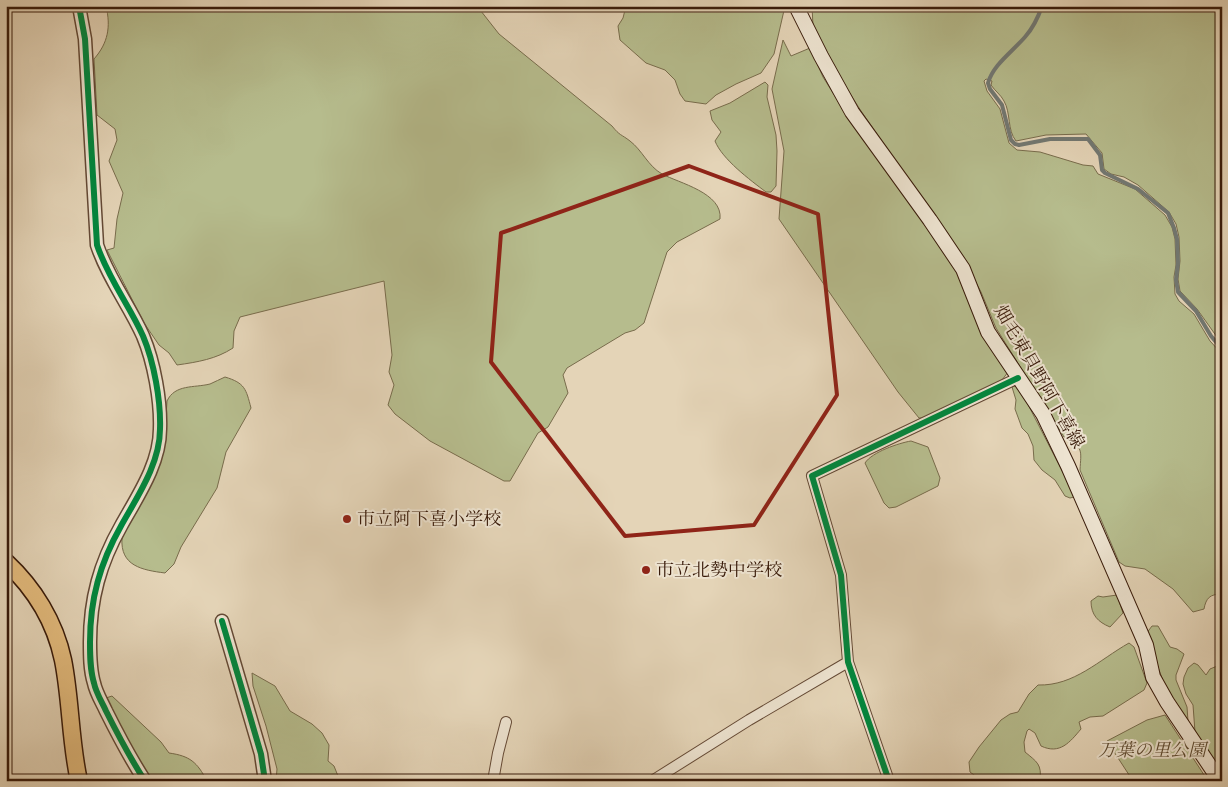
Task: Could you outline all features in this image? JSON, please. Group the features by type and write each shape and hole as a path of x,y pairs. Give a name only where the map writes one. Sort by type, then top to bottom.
{"main road":[{"name":"畑毛東貝野阿下喜線","path":"796,6 820,56 852,112 963,269 988,332 1043,414 1068,466 1146,645 1153,677 1167,702 1220,781"},
{"path":"6,562 30,587 51,624 58,642 63,660 72,744 79,781"}],"street":[{"path":"79,6 85,39 97,245 102,262 143,336 151,361 160,407 160,431 156,455 148,476 112,541 94,590 90,619 90,659 94,684 122,745 145,781"},
{"path":"889,781 848,662 841,575 812,476 1018,378"},
{"path":"222,620 261,754 265,781"},
{"path":"652,781 749,720 848,662"},
{"path":"493,781 506,722"}],"highlighted area":[{"path":"689,166 818,214 837,395 754,525 625,536 491,362 501,233"}],"green space":[{"path":"106,6 477,6 499,34 630,141 657,171 689,185 715,202 719,210 720,219 677,242 667,252 644,323 635,330 625,333 567,368 563,375 568,393 548,427 538,433 510,481 504,481 430,441 395,414 388,405 394,385 389,372 392,355 384,281 240,317 234,331 233,348 206,360 177,365 169,353 159,345 144,323 107,250 114,248 117,219 123,193 109,161 117,140 115,129 97,115 94,59 99,53 107,34"},
{"path":"623,6 785,6 774,54 761,73 716,95 706,104 685,101 680,94 675,80 665,70 646,63 620,40 618,26 625,10"},
{"path":"812,6 1222,6 1222,344 1197,309 1180,291 1178,279 1180,261 1179,237 1176,224 1169,212 1138,185 1124,177 1111,174 1104,169 1102,153 1086,134 1046,135 1016,141 1011,132 1008,111 1004,101 991,85 992,81 986,79 984,81 987,91 1000,109 1009,143 1017,150 1040,152 1083,165 1093,166 1098,174 1135,189 1165,215 1172,227 1175,239 1175,294 1179,301 1194,314 1210,341 1222,354 1222,594 1209,597 1204,609 1193,612 1173,589 1145,569 1125,566 1119,562 1080,470 1080,450 1075,444 1064,437 996,328 981,292 963,258 861,111 839,76 813,26"},
{"path":"783,40 791,56 810,48 823,77 848,117 958,274 1008,372 1002,380 926,418 919,418 898,392 779,219 784,151 772,89"},
{"path":"765,82 768,85 767,97 776,135 777,151 776,186 771,192 766,192 752,182 724,155 715,141 721,132 712,120 710,111 730,103"},
{"path":"225,377 241,384 248,396 251,408 226,452 217,488 181,547 174,564 165,573 134,565 125,555 122,547 122,538 164,449 167,401 170,396 180,389 210,384"},
{"path":"1015,386 1020,389 1074,497 1065,496 1055,480 1042,470 1034,460 1033,446 1028,434 1022,428 1015,409 1016,400 1012,387"},
{"path":"911,441 928,447 940,478 938,486 896,507 889,508 884,503 865,463 879,452"},
{"path":"1117,595 1123,613 1110,627 1096,617 1092,610 1091,601 1098,596"},
{"path":"1152,626 1158,626 1170,647 1184,654 1176,680 1187,707 1188,721 1166,689 1146,634"},
{"path":"1129,643 1134,647 1147,683 1144,690 1103,716 1090,717 1079,722 1081,729 1069,742 1059,748 1054,749 1041,746 1035,733 1029,729 1024,742 1025,752 1038,764 1040,781 982,781 970,772 969,762 979,747 1001,720 1010,714 1018,712 1029,694 1038,685 1051,684 1075,677"},
{"path":"1194,663 1206,675 1210,669 1222,664 1222,772 1195,732 1193,705 1186,694 1183,684 1188,668"},
{"path":"252,673 275,686 290,711 312,724 322,733 329,745 328,761 334,766 340,781 276,781 277,769 253,686"},
{"path":"112,696 161,742 169,753 188,758 192,761 200,769 207,781 152,781 129,743 106,698"},
{"name":"万葉の里公園","path":"1165,715 1208,781 1133,781 1107,741 1147,720"}],"waterway":[{"path":"1042,6 1030,30 1020,43 998,64 988,83 990,89 1002,105 1011,140 1019,145 1050,139 1088,139 1100,155 1102,170 1105,173 1138,189 1168,213 1177,239 1178,263 1176,280 1178,292 1196,311 1211,336 1222,349"},
{"path":"1107,6 1116,6"}],"cycle path":[{"path":"79,6 85,39 97,245 107,269 143,336 158,394 160,429 156,455 146,480 107,554 94,596 90,626 90,663 96,690 120,738 145,781"},
{"path":"889,781 848,662 841,575 812,476 1018,378"},
{"path":"222,621 261,754 265,781"}],"place":[{"name":"市立阿下喜小学校","path":"347,519"},
{"name":"市立北勢中学校","path":"646,570"}]}
